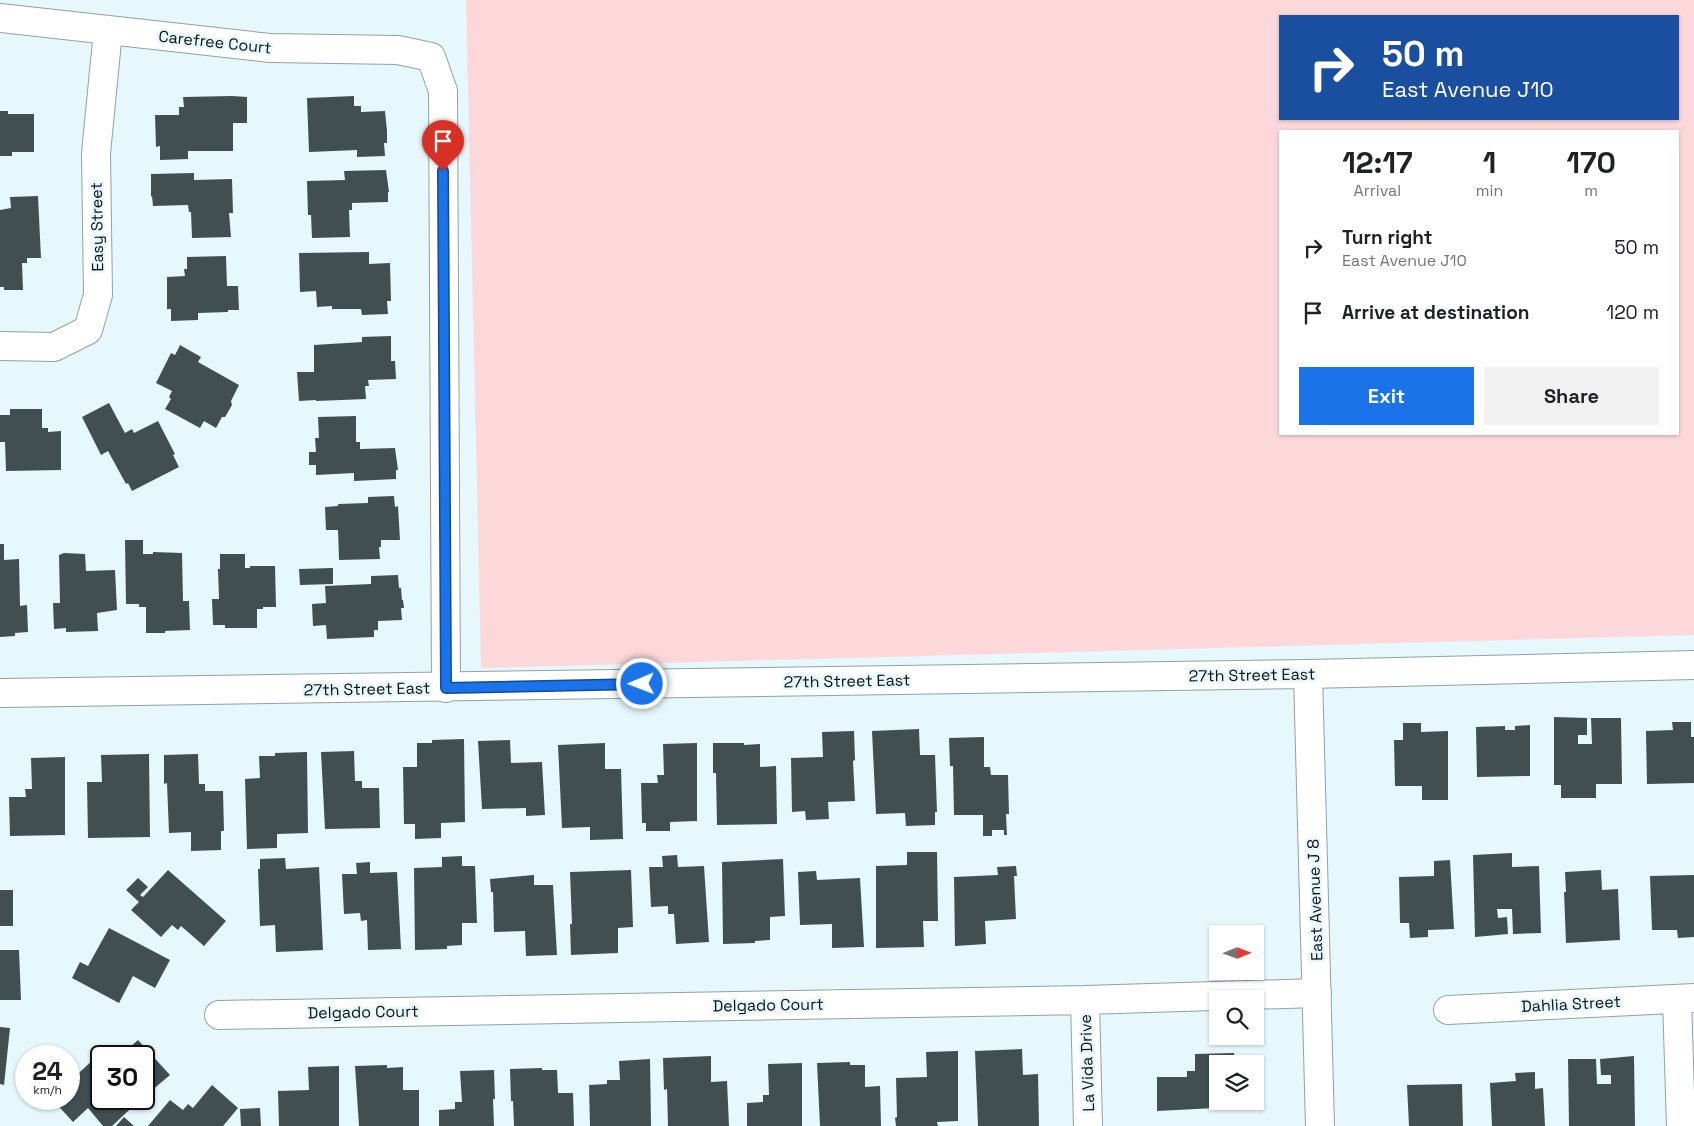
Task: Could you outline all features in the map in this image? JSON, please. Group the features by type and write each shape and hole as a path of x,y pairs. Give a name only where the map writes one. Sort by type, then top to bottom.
{"street":[{"name":"Carefree Court","path":"0,18 270,48 398,50 431,57 443,91 446,688"},
{"name":"Easy Street","path":"0,346 54,347 88,330 98,295 96,153 108,31"},
{"name":"27th Street East","path":"0,693 1308,674 1694,665"},
{"name":"East Avenue J 8","path":"1308,674 1320,1126"},
{"name":"Delgado Court","path":"219,1015 1085,1000 1317,992"},
{"name":"Dahlia Street","path":"1448,1010 1686,998"},
{"path":"1681,1126 1686,998"},
{"name":"La Vida Drive","path":"1085,1000 1088,1126"}],"shaded area":[{"path":"466,0 1694,0 1694,635 481,668"}],"building":[{"path":"354,96 354,106 361,106 361,112 385,111 387,143 384,143 385,156 357,157 357,150 309,152 307,98"},
{"path":"183,97 247,97 247,123 233,123 233,151 188,151 188,159 160,160 160,146 156,147 155,115 179,115 179,107 184,107"},
{"path":"0,111 8,111 8,114 34,114 34,152 12,152 12,156 0,156"},
{"path":"386,170 389,192 388,202 352,203 352,210 349,210 350,237 312,238 311,215 308,215 307,181 345,180 344,171"},
{"path":"194,173 194,180 232,179 233,213 229,213 231,237 192,238 191,212 189,212 188,205 153,206 151,174"},
{"path":"38,196 41,258 27,258 27,263 22,263 23,290 4,290 4,287 0,287 0,210 11,208 10,197"},
{"path":"369,252 369,264 390,263 391,301 387,301 388,314 362,315 361,309 332,309 332,306 317,307 316,291 300,292 299,253"},
{"path":"226,256 227,286 238,286 239,310 198,313 198,320 171,321 171,309 167,309 167,277 185,276 184,269 187,269 187,257"},
{"path":"391,336 391,361 395,361 396,379 368,380 369,386 365,386 366,399 299,401 297,372 314,372 314,345 362,342 362,337"},
{"path":"180,345 201,357 198,362 239,385 231,401 232,405 216,428 204,421 200,428 165,409 171,399 169,397 172,391 156,383 171,353 175,355"},
{"path":"109,403 125,433 132,429 134,433 158,421 175,454 173,455 179,467 132,491 128,483 126,484 108,451 101,455 82,417"},
{"path":"10,409 42,409 42,428 48,428 48,432 61,431 61,470 6,471 5,442 0,442 0,415 10,415"},
{"path":"356,416 356,442 360,442 360,449 395,448 398,470 396,470 396,479 354,481 354,473 316,475 316,465 309,465 309,452 316,452 315,438 319,438 318,417"},
{"path":"394,496 395,507 398,506 400,540 381,540 381,547 379,547 380,559 339,560 338,530 326,530 325,507 338,506 338,504 368,503 368,497"},
{"path":"125,540 143,540 143,554 153,554 153,552 182,553 183,601 189,601 190,630 146,633 146,607 139,607 139,604 126,604"},
{"path":"0,544 4,544 4,560 19,559 20,606 27,605 28,632 15,633 15,636 0,637"},
{"path":"64,553 85,554 86,571 115,570 117,610 97,613 98,631 66,632 66,628 54,629 53,603 60,603 59,555"},
{"path":"220,554 245,554 245,568 250,568 250,566 275,566 276,607 257,609 257,628 225,628 225,625 213,625 212,599 219,599 218,569 220,569"},
{"path":"333,568 333,584 300,585 299,569"},
{"path":"398,575 404,608 401,608 402,620 378,621 378,630 374,630 374,637 327,639 326,625 313,626 312,604 326,603 325,586 371,584 371,576"},
{"path":"1554,717 1587,718 1587,735 1578,735 1578,744 1592,744 1591,718 1621,718 1622,784 1596,784 1596,798 1561,798 1561,785 1554,785"},
{"path":"1672,722 1691,722 1691,737 1694,737 1694,783 1647,784 1646,731 1673,730"},
{"path":"1403,723 1421,723 1421,732 1448,731 1448,800 1422,800 1422,786 1395,786 1394,740 1403,740"},
{"path":"1530,725 1530,776 1477,777 1476,727 1505,726 1505,730 1515,730 1515,726"},
{"path":"919,729 920,755 935,755 937,812 935,812 935,825 906,826 905,813 876,814 872,731"},
{"path":"854,731 855,801 828,802 829,819 806,820 805,811 792,812 791,758 823,757 822,732"},
{"path":"984,737 984,767 990,767 991,775 1008,775 1009,814 1006,814 1007,835 1004,835 1004,830 992,830 992,836 983,836 983,815 954,815 953,766 950,766 949,738"},
{"path":"464,739 465,822 441,823 441,838 415,839 415,824 404,824 403,767 417,767 417,743 432,743 432,740"},
{"path":"510,740 511,763 542,762 545,815 526,816 526,808 482,809 478,741"},
{"path":"605,743 605,769 621,769 623,839 590,840 590,827 562,828 558,745"},
{"path":"697,743 697,821 670,822 670,831 646,831 646,823 642,823 641,783 658,783 657,775 664,775 663,744"},
{"path":"713,743 760,744 760,767 776,766 777,824 717,825 716,773 713,773"},
{"path":"354,751 355,781 362,781 362,788 379,788 380,828 325,829 321,752"},
{"path":"307,752 308,833 277,834 277,848 247,849 245,779 260,778 259,756 275,756 275,753"},
{"path":"149,754 150,837 88,838 87,782 102,782 101,755"},
{"path":"198,754 199,784 205,784 205,791 223,791 224,831 221,831 221,850 191,851 191,832 169,833 167,783 164,784 164,755"},
{"path":"65,757 65,835 10,836 9,797 26,797 25,789 32,789 31,758"},
{"path":"907,852 937,852 938,921 923,921 924,947 876,948 876,866 907,865"},
{"path":"1512,853 1512,867 1539,866 1541,933 1513,934 1512,909 1497,909 1498,918 1507,917 1508,934 1475,937 1473,855"},
{"path":"677,855 678,867 704,866 709,942 676,944 674,914 668,914 668,906 651,907 649,867 663,867 662,856"},
{"path":"462,856 462,866 475,866 477,923 462,923 462,945 447,946 447,949 415,950 414,868 442,867 442,857"},
{"path":"285,858 286,869 319,867 323,950 276,952 275,925 260,926 258,869 260,869 260,859"},
{"path":"783,859 785,916 770,917 770,940 755,941 755,943 723,944 722,862"},
{"path":"1450,860 1454,929 1428,930 1428,937 1410,938 1409,923 1400,923 1399,877 1434,876 1434,861"},
{"path":"370,862 370,873 397,872 401,949 368,950 367,920 361,921 360,913 344,914 342,874 357,874 356,863"},
{"path":"1016,866 1017,876 1014,876 1016,919 985,921 986,944 955,946 954,877 998,875 997,867"},
{"path":"168,870 226,921 204,946 181,926 178,930 172,925 161,937 131,910 139,902 126,890 138,878 148,887 140,895 143,897"},
{"path":"631,870 633,927 618,928 618,953 571,955 570,872"},
{"path":"1601,870 1602,890 1618,889 1620,940 1566,943 1565,872"},
{"path":"816,871 817,880 860,878 864,947 832,948 832,924 800,925 798,872"},
{"path":"534,875 534,885 553,885 557,955 526,956 525,931 494,932 493,892 491,892 490,879"},
{"path":"1694,875 1694,937 1678,938 1677,930 1652,930 1650,876"},
{"path":"0,890 13,890 13,926 0,926"},
{"path":"109,928 170,960 155,988 133,976 119,1003 72,978 80,962 88,966"},
{"path":"0,950 19,950 21,1000 0,1000"},
{"path":"0,1027 10,1028 4,1085 0,1084"},
{"path":"138,1040 143,1045 132,1045"},
{"path":"1022,1049 1023,1075 1038,1074 1039,1126 978,1126 975,1051"},
{"path":"958,1051 958,1121 937,1122 938,1126 896,1126 896,1078 927,1077 926,1052"},
{"path":"1234,1053 1234,1055 1209,1055 1209,1108 1157,1111 1157,1077 1187,1077 1187,1071 1195,1071 1195,1054"},
{"path":"711,1056 711,1082 727,1081 729,1126 668,1126 667,1089 664,1090 663,1058"},
{"path":"1634,1056 1635,1126 1569,1126 1568,1059 1596,1059 1597,1084 1611,1084 1611,1075 1601,1075 1600,1059"},
{"path":"155,1059 170,1075 155,1088"},
{"path":"650,1059 651,1126 590,1126 589,1085 607,1084 607,1080 620,1080 619,1061"},
{"path":"850,1062 850,1065 865,1065 865,1087 880,1086 881,1126 820,1126 817,1063"},
{"path":"90,1063 90,1110 129,1110 112,1126 103,1126 88,1108 73,1122 62,1110 80,1110 80,1072"},
{"path":"802,1063 802,1126 747,1126 747,1103 763,1102 763,1095 769,1095 768,1064"},
{"path":"387,1065 387,1068 403,1067 403,1090 419,1090 419,1126 359,1126 355,1066"},
{"path":"339,1066 339,1126 279,1126 278,1091 309,1090 308,1067"},
{"path":"542,1068 542,1070 557,1070 558,1093 573,1093 574,1126 514,1126 510,1069"},
{"path":"494,1070 494,1126 439,1126 439,1110 455,1109 455,1102 462,1102 460,1071"},
{"path":"1535,1072 1535,1089 1543,1088 1545,1126 1492,1126 1490,1083 1516,1081 1515,1073"},
{"path":"1462,1084 1463,1126 1409,1126 1407,1085"},
{"path":"212,1085 238,1108 223,1126 148,1126 170,1100 183,1110 188,1104 193,1108"},
{"path":"260,1108 261,1126 241,1126 240,1109"},
{"path":"124,1117 134,1126 116,1126"}],"route":[{"path":"443,171 446,688 642,684"}]}
